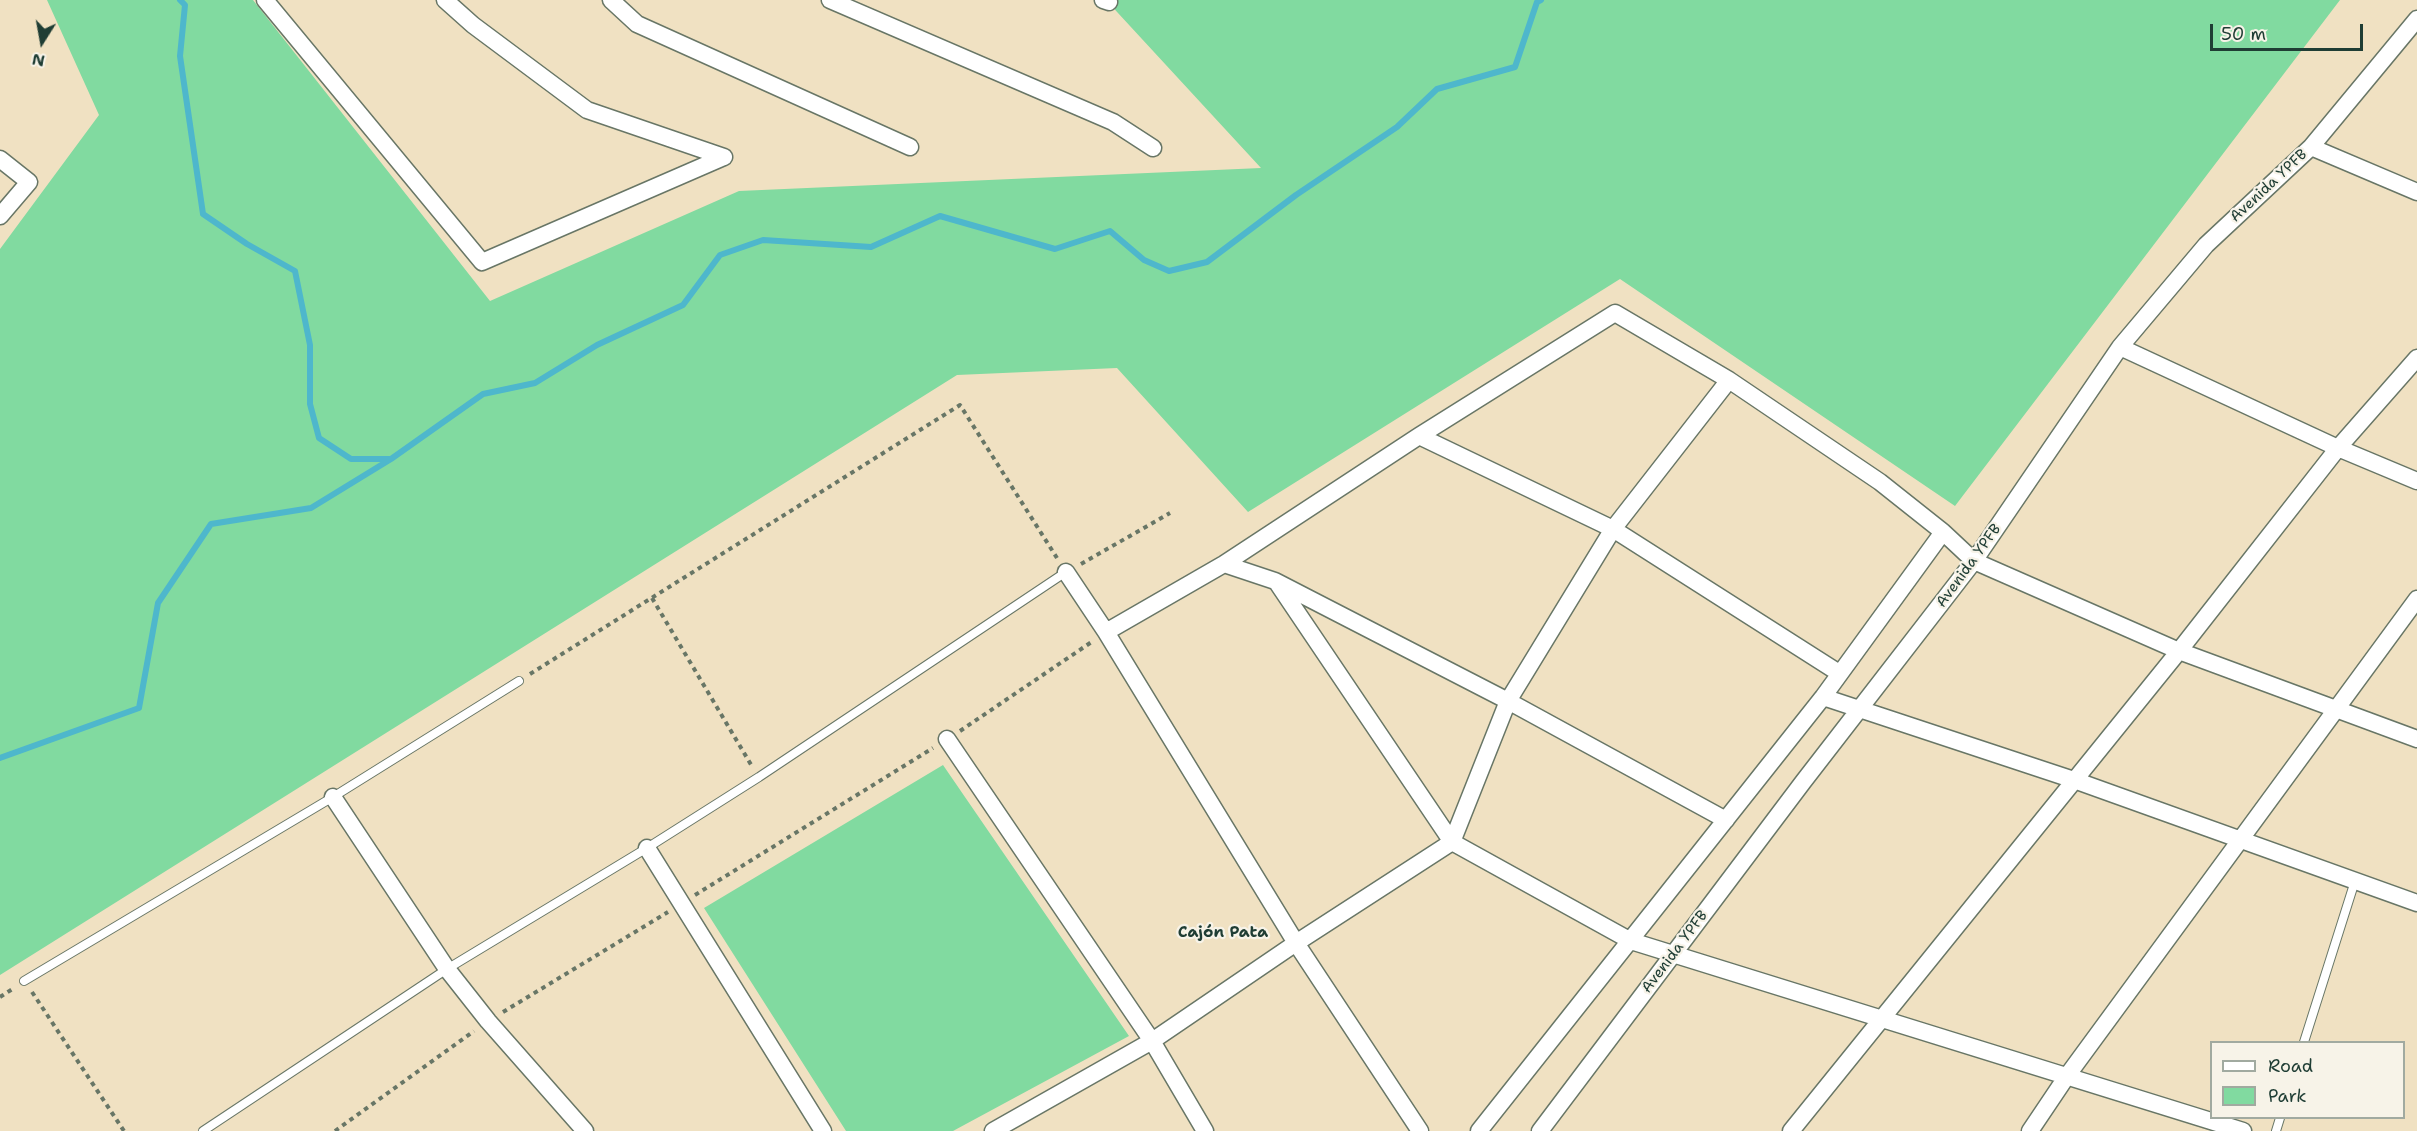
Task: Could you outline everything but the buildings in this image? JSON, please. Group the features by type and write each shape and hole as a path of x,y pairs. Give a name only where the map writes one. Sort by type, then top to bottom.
{"street":[{"path":"265,0 482,262 724,157 587,110 473,25 445,0"},
{"path":"610,0 637,24 910,147"},
{"path":"830,0 1113,122 1153,148"},
{"name":"Avenida YPFB","path":"1540,1131 1974,561 2120,347 2206,245 2311,147 2417,19"},
{"path":"2311,147 2417,192"},
{"path":"0,159 29,182 0,216"},
{"path":"1106,632 1224,564 1419,436 1615,313 1729,380 1880,482 1943,532 1974,561 2179,651 2417,739"},
{"path":"2120,347 2338,448 2417,481"},
{"path":"1791,1131 2179,651 2338,448 2417,358"},
{"path":"993,1131 1152,1041 1296,943 1452,842 1508,701 1613,529 1729,380"},
{"path":"1419,436 1613,529 1839,673"},
{"path":"1479,1131 1632,941 1823,697 1943,532"},
{"path":"1224,564 1275,581 1508,701 1725,820"},
{"path":"1066,572 1106,632 1296,943 1420,1131"},
{"path":"1275,581 1452,842 1632,941 2243,1131"},
{"path":"2030,1131 2067,1076 2417,599"},
{"path":"1823,697 2074,780 2417,903"},
{"path":"947,739 1152,1041 1205,1131"},
{"path":"333,797 447,969 488,1021 585,1131"},
{"path":"647,848 823,1131"}],"lane":[{"path":"203,1131 447,969 759,777 1066,572"},
{"path":"24,981 333,797 519,681"},
{"path":"2304,1041 2355,881"}],"path":[{"path":"519,681 960,405 1066,572 1170,513"},
{"path":"652,598 759,777"},
{"path":"335,1131 488,1021 947,739 1106,632"},
{"path":"24,981 124,1131"}],"green space":[{"path":"47,0 253,0 490,301 739,191 1261,168 1106,0 2340,0 1955,506 1620,279 1248,512 1117,368 957,375 0,975 0,249 99,115"},
{"path":"943,765 1129,1036 953,1131 846,1131 704,908"}],"waterway":[{"path":"180,0 185,5 180,56 203,214 247,244 295,271 310,345 310,404 319,438 351,459 389,459"},
{"path":"0,758 139,708 158,603 211,524 311,508 391,459 483,394 535,383 597,345 683,305 720,255 763,240 871,247 940,216 1055,249 1110,231 1144,260 1169,271 1207,262 1296,195 1397,127 1437,89 1515,67 1537,2 1541,0"}],"district":[{"name":"Cajón Pata","path":"1223,933"}]}
